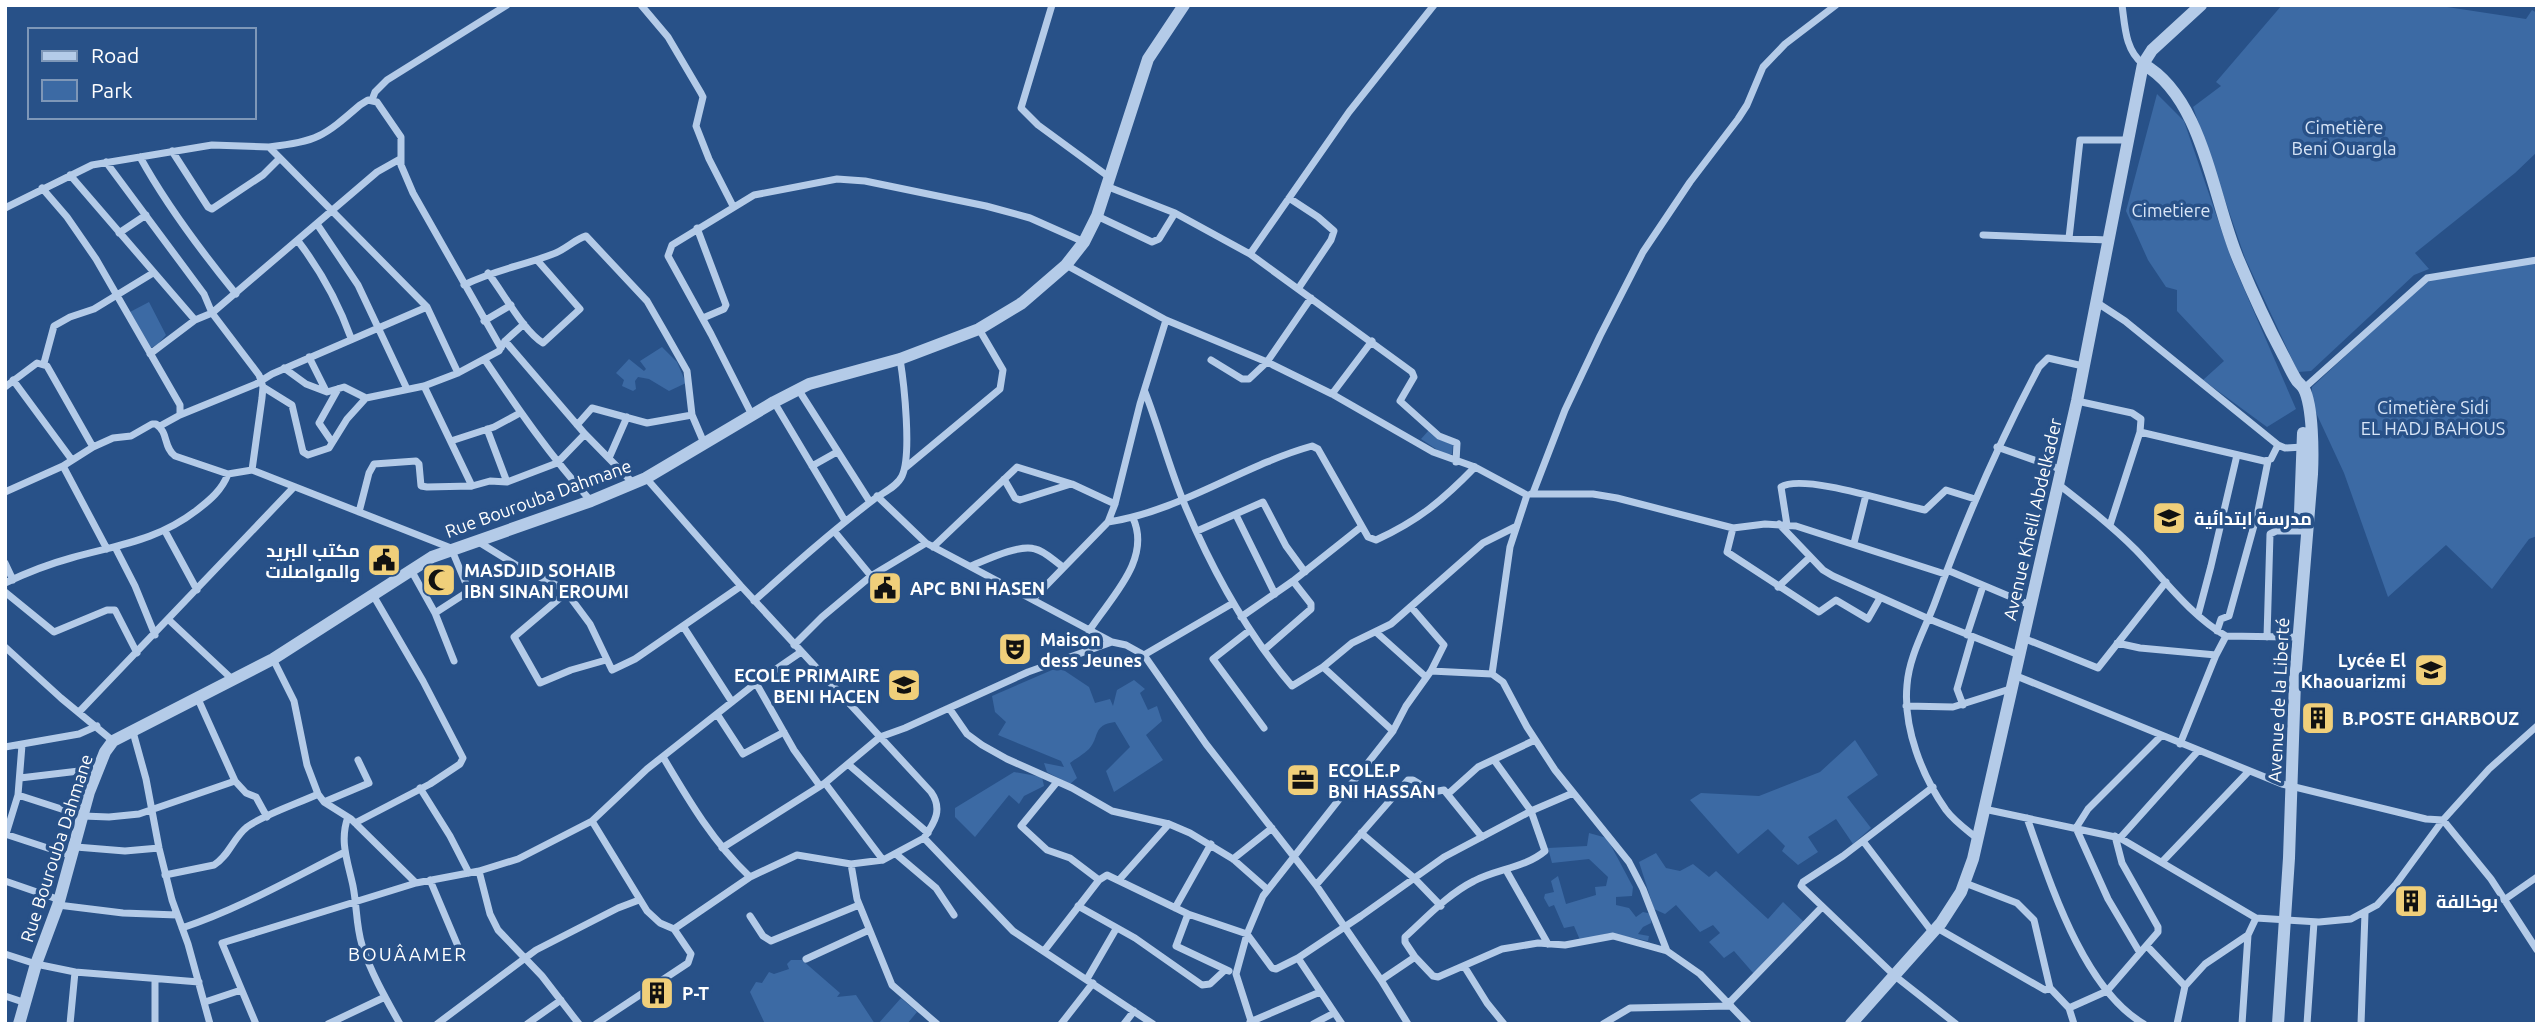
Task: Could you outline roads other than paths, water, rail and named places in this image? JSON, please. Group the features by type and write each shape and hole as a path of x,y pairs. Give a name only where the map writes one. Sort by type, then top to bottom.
{"street":[{"path":"5,208 92,165 212,145 269,147 317,139 360,105 372,100 375,92 387,80 507,5"},
{"path":"642,5 668,37 703,97 696,126 733,206"},
{"path":"1052,5 1021,108 1107,181 1250,254 1414,374 1400,401 1439,436 1457,443 1457,461"},
{"name":"Rue Bourouba Dahmane","path":"19,1024 36,964 59,903 96,771 113,741 273,659 411,570 451,548 591,501 633,484 798,389 900,359 979,329 1022,303 1066,265 1084,242 1097,216 1148,59 1184,5"},
{"path":"1250,254 1349,112 1434,5"},
{"path":"1492,674 1515,527 1565,410 1643,252 1690,182 1738,119 1763,67 1785,44 1836,5"},
{"path":"2122,5 2130,49 2143,64"},
{"name":"Avenue Khelil Abdelkader","path":"1851,1024 1936,931 1965,883 1978,839 2077,401 2143,64 2152,50 2201,5"},
{"name":"Avenue de la Liberté","path":"2143,64 2166,83 2191,119 2239,260 2269,328 2300,387 2313,454 2292,636 2278,1024"},
{"path":"372,100 379,105 401,137 400,159 403,173 484,321 633,484"},
{"path":"2069,238 2080,140 2127,140"},
{"path":"269,147 427,307 458,373"},
{"path":"172,151 208,207 212,209 263,175 279,159"},
{"path":"139,157 180,222 236,294"},
{"path":"150,354 195,320 212,313 377,172 400,159"},
{"path":"106,162 204,294 212,313 257,370 262,384 252,470"},
{"path":"70,175 195,320"},
{"path":"752,415 668,256 672,245 754,195 820,181 865,181 1030,218 1084,242"},
{"path":"42,188 67,217 96,259 180,405 180,415"},
{"path":"1289,198 1334,231 1331,240 1298,289"},
{"path":"1097,216 1153,242 1159,239 1175,214"},
{"path":"118,233 146,215"},
{"path":"317,224 358,285 407,389"},
{"path":"697,228 726,302 724,309 703,318"},
{"path":"1983,235 2108,240"},
{"path":"464,285 488,273 563,250 582,236 588,237 647,301 687,371 692,415 704,443"},
{"path":"298,241 320,270 351,338"},
{"path":"488,273 524,324 543,343 579,309 537,260"},
{"path":"2300,387 2427,278 2537,260"},
{"path":"1066,265 1166,320 1267,362 1332,394 1433,452 1475,467 1530,494 1594,494 1733,528 1783,525 1854,543 1946,572 2030,606"},
{"path":"44,363 54,326 94,309 153,273"},
{"path":"1211,360 1246,380 1267,362 1311,298"},
{"path":"2095,302 2125,321 2278,446 2285,449 2304,447"},
{"path":"484,321 511,305"},
{"path":"5,492 63,466 93,447 113,439 131,436 149,425 160,426 180,415 262,384 284,368 427,307"},
{"path":"1033,599 1108,522 1166,320"},
{"path":"262,384 292,405 305,454 315,454 326,449 366,398 424,386 458,373 485,360 524,324"},
{"path":"754,601 845,521 898,482 905,468 1000,389 1003,370 979,329"},
{"path":"1332,394 1372,341"},
{"path":"309,357 327,392"},
{"path":"900,359 904,382 905,468"},
{"path":"1978,839 1952,818 1933,787 1916,749 1906,706 1909,670 1997,447 2045,359 2083,366"},
{"path":"485,360 557,463 591,501"},
{"path":"5,387 37,363 44,363 52,370 93,447"},
{"path":"284,368 306,384 327,392 344,387 366,398"},
{"path":"13,380 72,460"},
{"path":"424,386 472,486"},
{"name":"Avenue de la Liberté","path":"2286,785 2298,646 2303,531 2304,447 2300,387"},
{"path":"332,442 319,423 338,389"},
{"path":"798,389 870,502"},
{"path":"1144,392 1183,500 1233,603 1250,631 1292,686 1323,667 1352,643 1377,633 1412,608 1483,543 1515,527"},
{"path":"774,401 845,521"},
{"path":"2077,401 2141,419 2140,432 2110,524"},
{"path":"577,425 592,408 647,423 692,415"},
{"path":"451,441 487,429 520,413"},
{"path":"609,458 627,417"},
{"path":"160,426 168,451 175,456 228,474 252,470 451,548 469,591 435,613"},
{"path":"487,429 507,482"},
{"path":"2140,432 2268,461"},
{"path":"359,512 374,464 416,461 419,464 421,486 472,486 490,481 507,482 557,463 585,434"},
{"path":"1108,522 1133,518 1183,500 1223,480 1312,446 1318,449 1361,527 1373,541 1414,522 1441,502 1475,467"},
{"path":"2217,631 2221,619 2229,617 2258,511 2268,461 2278,446"},
{"path":"1997,447 2060,469"},
{"path":"811,466 837,452"},
{"path":"2198,615 2237,455"},
{"path":"63,466 135,586 155,635"},
{"path":"794,645 822,617 871,576 929,545 1014,468 1020,467 1072,484 1115,504"},
{"path":"5,563 9,582 70,558 165,531 187,518 216,494 224,485 228,474"},
{"path":"646,478 754,601 937,800 938,811 926,835 895,855 883,860 850,864 797,855 750,877 674,929"},
{"path":"1004,479 1020,500 1072,484"},
{"path":"1975,499 1946,490 1925,510 1825,485 1797,482 1784,484 1781,492 1783,525 1823,570 1880,598 2019,655"},
{"path":"2058,484 2110,524 2198,615 2217,631 2226,636 2292,636"},
{"path":"79,712 293,488"},
{"path":"1854,543 1866,495"},
{"path":"877,496 929,545 1089,631 1112,642 1126,645 1144,656 1206,744 1296,857 1345,925 1408,1024"},
{"path":"1197,531 1265,502 1286,545 1305,572"},
{"path":"1236,515 1275,593"},
{"path":"1089,631 1133,564 1140,538 1133,518"},
{"path":"1241,617 1305,572 1361,527"},
{"path":"1733,528 1727,552 1819,612 1836,600 1868,619 1880,598"},
{"path":"165,531 197,590"},
{"path":"834,531 871,576"},
{"path":"2267,637 2270,534 2276,531 2303,531"},
{"path":"477,541 516,565 559,585 567,592 590,624 611,669 615,670 741,586"},
{"path":"971,566 1030,548 1038,550 1063,567"},
{"path":"1777,587 1810,557"},
{"path":"411,570 435,613 454,661"},
{"path":"1264,650 1311,609 1311,604 1293,581"},
{"path":"2023,638 2098,668 2166,582"},
{"path":"1963,705 1958,684 1983,586"},
{"path":"5,592 51,632 63,630 107,610 115,610 136,653"},
{"path":"567,592 514,637 534,676 538,682 542,682 607,660"},
{"path":"355,823 437,780 460,764 463,758 424,681 373,595"},
{"path":"1144,656 1233,603"},
{"path":"1320,992 1251,1023 1236,974 1247,933 1266,889 1296,857 1393,731 1429,674 1443,643 1412,608"},
{"path":"169,620 234,681"},
{"path":"683,626 732,702"},
{"path":"1250,631 1213,659 1264,728"},
{"path":"1377,633 1429,674 1492,674 1505,684 1535,740 1573,793 1622,850 1643,889 1667,951"},
{"path":"2180,744 2226,636"},
{"path":"722,848 822,784 880,737 1028,672 1112,642"},
{"path":"2117,643 2216,655"},
{"path":"5,647 113,741"},
{"path":"256,1024 222,943 416,883 479,871 518,859 592,821 716,714 801,652"},
{"path":"273,659 294,701 307,765 318,794 324,802 355,823 416,883"},
{"path":"1323,667 1393,731"},
{"path":"2014,675 2286,785 2443,820 2482,867 2537,950"},
{"path":"756,683 805,767 822,784 883,860"},
{"path":"1906,706 1946,708 2010,690"},
{"path":"198,699 235,781 246,793 256,797 267,817"},
{"path":"949,708 972,738 1007,759 1116,812 1169,824 1211,845 1233,859 1266,889"},
{"path":"716,714 743,754 784,732"},
{"path":"5,747 79,734 97,726"},
{"path":"1984,808 2118,837 2256,918 2314,922 2351,919 2376,905 2396,884 2443,820 2489,769 2537,726"},
{"path":"133,732 165,875 210,1024"},
{"path":"2076,828 2088,809 2161,736"},
{"path":"1448,794 1471,771 1535,740"},
{"path":"22,746 18,795 6,834 74,851 159,848"},
{"path":"2118,837 2198,751"},
{"path":"663,757 695,812 722,848 750,877"},
{"path":"324,802 369,783 358,760"},
{"path":"1494,760 1531,811 1545,851 1506,870 1472,882 1405,937 1405,942 1416,957 1435,977 1502,950 1538,943 1565,945 1613,936 1667,951 1700,974 1748,1024"},
{"path":"848,764 926,835 999,919 1153,1024"},
{"path":"20,778 96,771"},
{"path":"2162,862 2249,771"},
{"path":"1316,885 1408,780 1413,780 1433,793 1442,789 1482,836"},
{"path":"18,795 83,816 139,814 235,781"},
{"path":"1057,782 1021,826 1047,850 1070,858 1099,880"},
{"path":"1933,787 1801,884 1802,888 1895,976 1956,1024"},
{"path":"420,788 469,873"},
{"path":"1044,951 1099,880 1107,875 1188,914 1247,933 1272,968 1298,958 1444,856 1531,811 1573,793"},
{"path":"165,875 214,865 225,857 239,834 249,825 318,794"},
{"path":"348,817 344,835 345,852 362,945 400,1024"},
{"path":"2027,818 2072,931 2092,970 2126,1012 2144,1024"},
{"path":"592,821 639,900 655,919 674,929 691,954 688,963 596,1024"},
{"path":"1119,880 1169,824"},
{"path":"1233,859 1272,828"},
{"path":"2076,828 2108,899 2140,953"},
{"path":"1361,833 1414,878 1441,906"},
{"path":"2069,1008 2107,991 2157,933 2158,927 2122,863 2118,837"},
{"path":"1863,841 1936,931 2045,990 2050,988"},
{"path":"1175,908 1211,845"},
{"path":"182,928 248,902 345,852"},
{"path":"895,855 936,888 954,915"},
{"path":"850,864 859,905 894,988 937,1024"},
{"path":"1506,870 1548,944"},
{"path":"479,871 490,914 498,930 579,1024"},
{"path":"2504,900 2537,877"},
{"path":"430,880 460,951"},
{"path":"5,881 59,903 123,913 177,915"},
{"path":"1965,883 2017,903 2034,920 2050,988 2069,1008 2074,1024"},
{"path":"437,1024 525,959 589,922 639,900"},
{"path":"750,916 763,936 771,941 859,905"},
{"path":"1078,906 1135,938 1205,986 1225,970"},
{"path":"1603,1024 1630,1008 1730,1005 1822,907"},
{"path":"2361,1024 2365,913"},
{"path":"1188,914 1176,946 1236,974"},
{"path":"2242,1024 2248,935 2256,918"},
{"name":"Avenue de la Liberté","path":"2271,1024 2282,919"},
{"path":"2307,1024 2314,922"},
{"path":"1061,1024 1090,981 1116,929"},
{"path":"806,959 869,930"},
{"path":"2177,1024 2185,986 2205,964 2248,935"},
{"path":"2147,946 2185,986"},
{"path":"5,954 75,972 199,982"},
{"path":"1381,980 1416,957"},
{"path":"1298,958 1342,1024"},
{"path":"1464,966 1504,1024"},
{"path":"70,1024 75,972"},
{"path":"155,980 155,1024"},
{"path":"205,1002 241,990"},
{"path":"5,996 26,1003"},
{"path":"328,1024 385,997"},
{"path":"527,1024 561,1000"},
{"path":"1124,1024 1134,1011"},
{"path":"1313,1024 1334,1013"}],"place":[{"name":"مدرسة ابتدائية","path":"2169,518"},
{"name":"مكتب البريد والمواصلات","path":"384,560"},
{"name":"MASDJID SOHAIB IBN SINAN EROUMI","path":"439,580"},
{"name":"APC BNI HASEN","path":"885,588"},
{"name":"Maison dess Jeunes","path":"1015,649"},
{"name":"Lycée El Khaouarizmi","path":"2431,670"},
{"name":"ECOLE PRIMAIRE BENI HACEN","path":"904,685"},
{"name":"B.POSTE GHARBOUZ","path":"2318,718"},
{"name":"ECOLE.P BNI HASSAN","path":"1303,780"},
{"name":"بوخالفة","path":"2411,901"},
{"name":"P-T","path":"657,993"}],"district":[{"name":"BOUÂAMER","path":"408,954"}],"park label":[{"name":"Cimetière Beni Ouargla","path":"2344,137"},
{"name":"Cimetiere","path":"2171,210"},
{"name":"Cimetière Sidi EL HADJ BAHOUS","path":"2433,417"}]}
